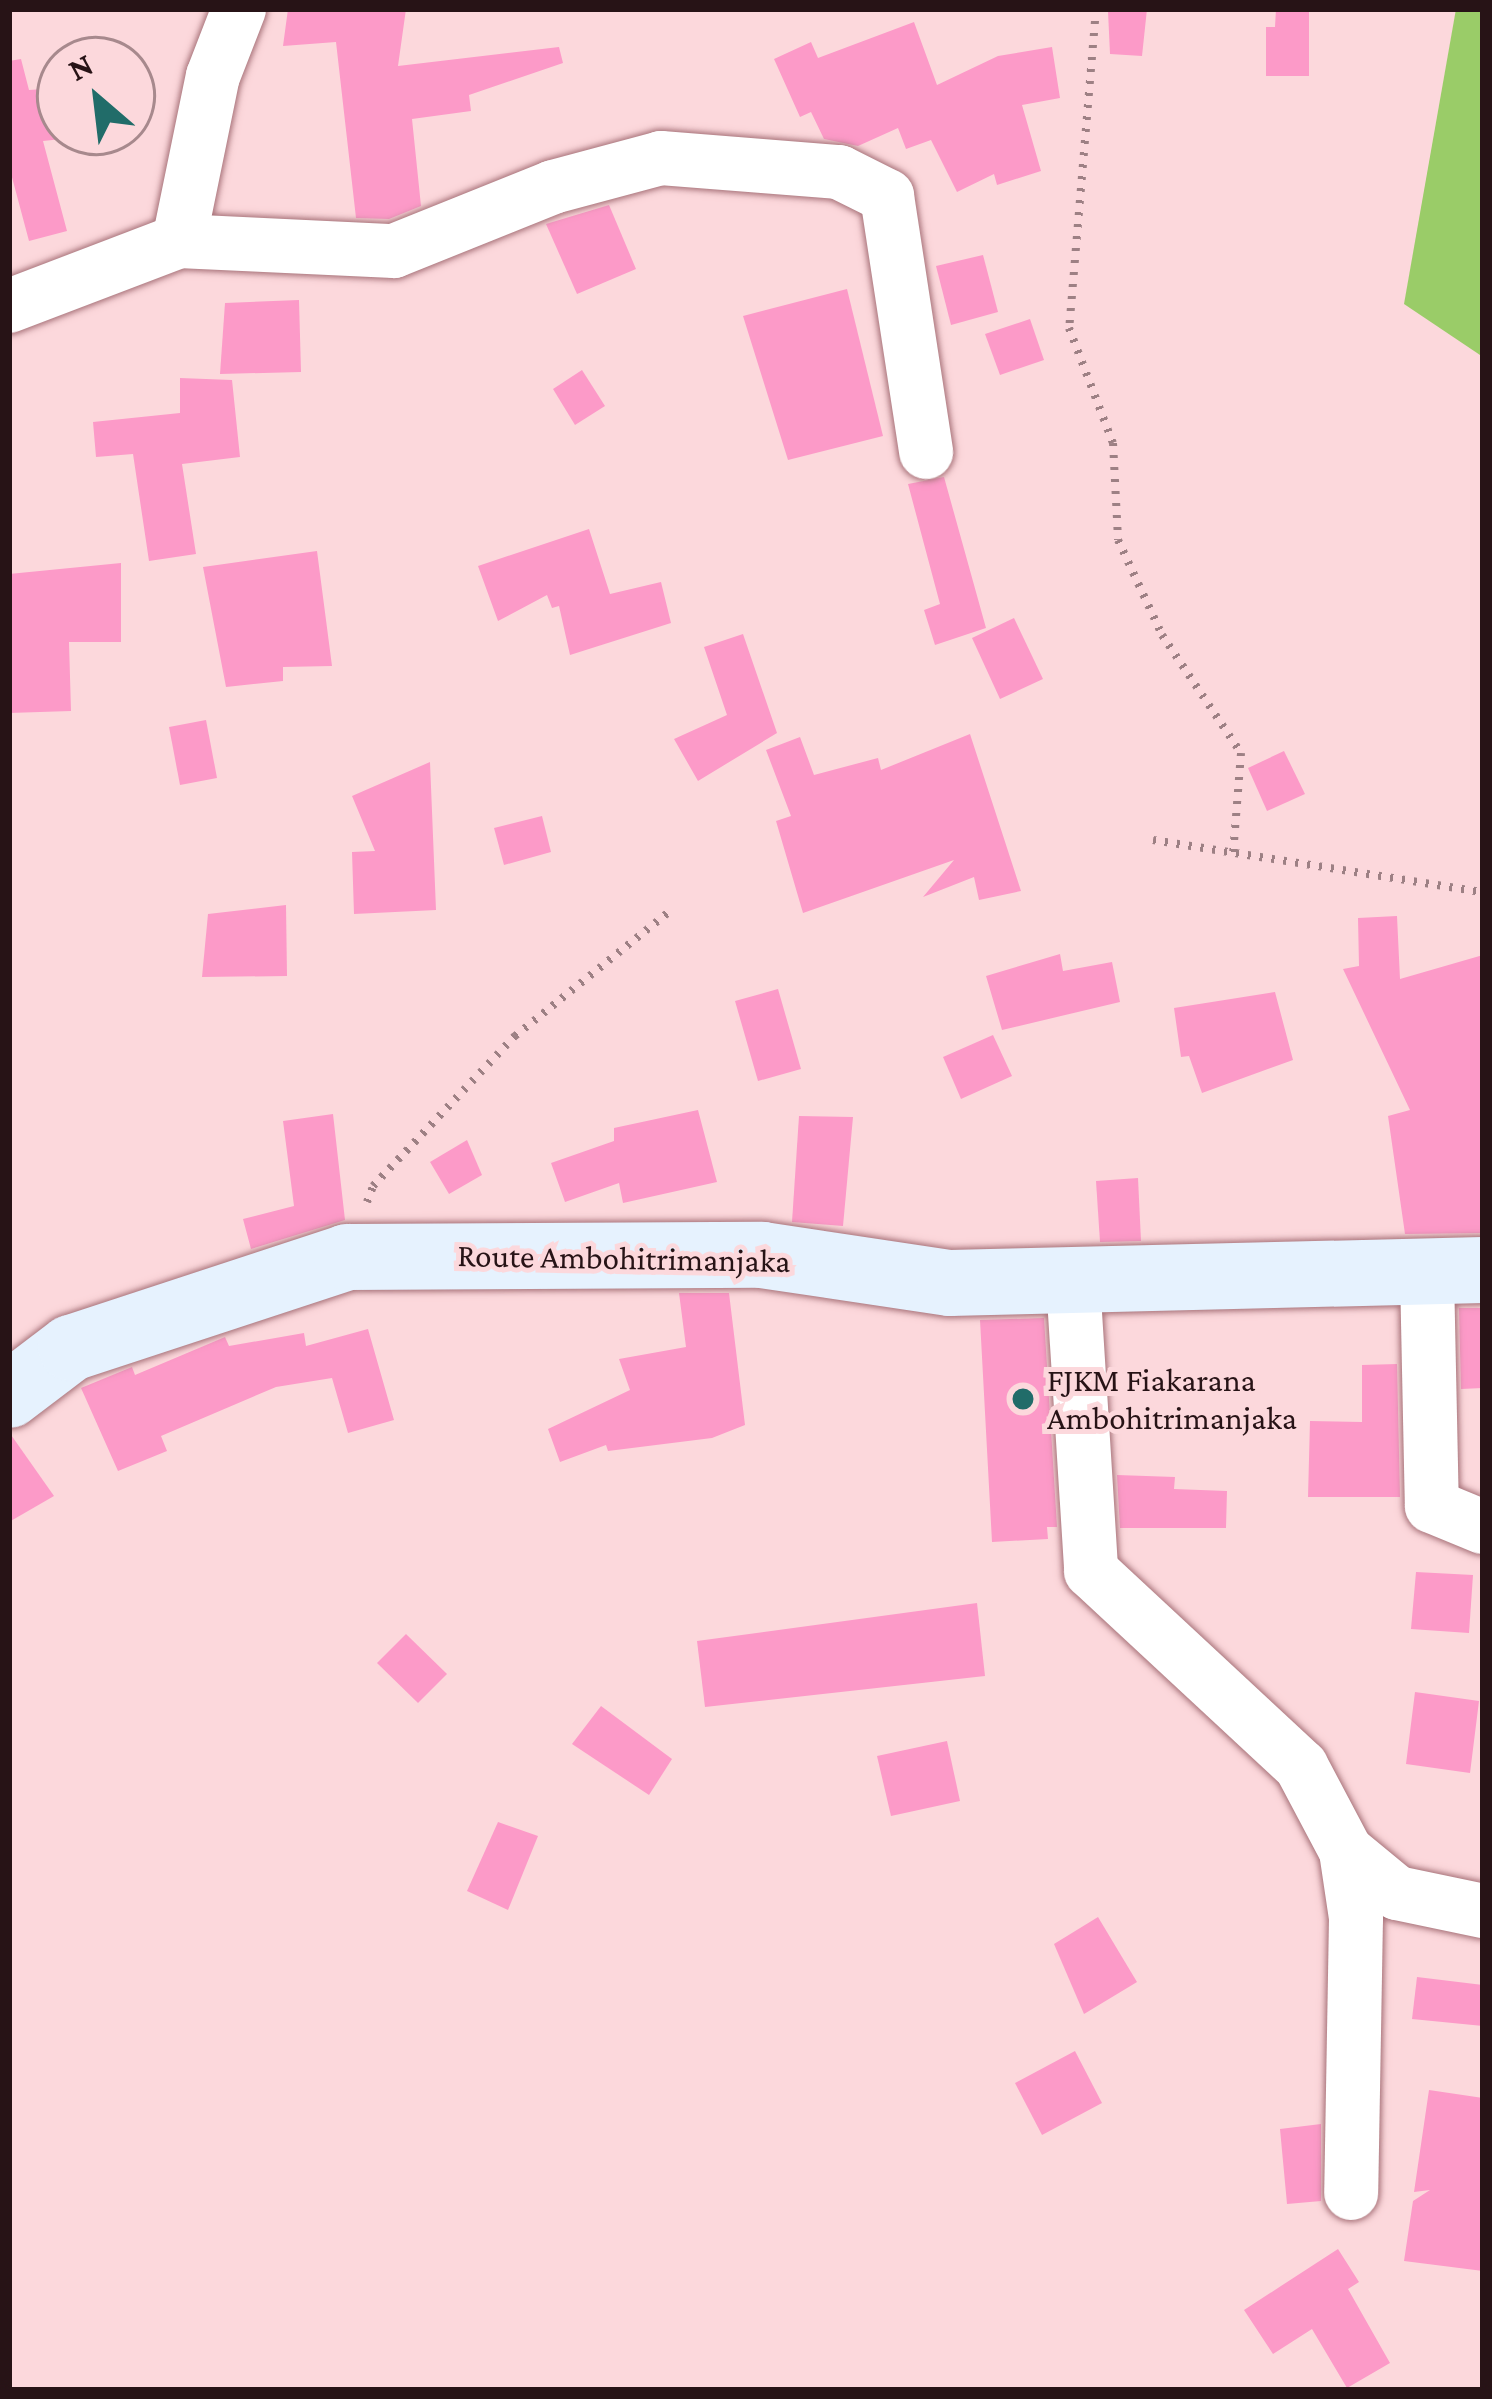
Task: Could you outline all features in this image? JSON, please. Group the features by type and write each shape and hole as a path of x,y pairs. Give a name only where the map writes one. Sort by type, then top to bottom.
{"street":[{"path":"179,241 213,76 239,9"},
{"path":"9,306 179,241 394,251 553,187 662,158 839,172 887,196 926,452"},
{"name":"Route Ambohitrimanjaka","path":"9,1395 70,1348 347,1257 762,1255 950,1283 1455,1272"},
{"path":"1455,1272 1432,1506 1483,1527"},
{"path":"1073,1281 1091,1571 1301,1766 1346,1851 1356,1918 1351,2193"},
{"path":"1346,1851 1397,1893 1483,1911"}],"path":[{"path":"1096,9 1069,328 1113,443 1118,540 1162,635 1241,753 1233,854"},
{"path":"1154,840 1483,892"},
{"path":"347,1257 373,1186 515,1036 671,910"}],"green space":[{"path":"1456,9 1483,9 1483,357 1404,304"}],"building":[{"path":"288,9 406,9 398,66 559,47 563,63 469,95 471,111 412,119 421,206 389,219 356,218 336,42 283,46"},
{"path":"1147,9 1142,56 1110,54 1108,11"},
{"path":"1276,9 1309,9 1309,76 1266,76 1266,27 1275,27"},
{"path":"914,22 937,85 998,56 1052,47 1060,98 1022,105 1041,171 997,185 994,174 957,192 931,140 906,149 898,128 858,146 824,139 811,112 800,117 774,59 811,42 818,58"},
{"path":"21,59 29,90 36,90 36,156 47,156 67,231 29,241 9,166 9,61"},
{"path":"609,205 636,269 577,294 546,224"},
{"path":"983,255 998,312 951,325 936,266"},
{"path":"847,289 883,436 788,460 743,316"},
{"path":"299,300 301,372 220,374 225,303"},
{"path":"1030,319 1044,360 1000,375 985,334"},
{"path":"582,370 605,406 575,425 553,389"},
{"path":"180,378 232,380 240,457 182,464 196,554 149,561 133,454 96,457 93,422 180,413"},
{"path":"944,477 986,628 935,645 924,610 940,604 908,484"},
{"path":"589,529 610,594 661,582 671,623 570,655 559,606 552,608 547,595 498,621 478,566"},
{"path":"317,551 332,666 283,667 283,681 226,687 203,567"},
{"path":"121,563 121,642 69,642 71,711 9,713 9,574"},
{"path":"1014,618 1043,679 1000,699 972,638"},
{"path":"743,634 777,733 698,781 674,739 727,715 704,647"},
{"path":"206,720 217,778 180,785 169,727"},
{"path":"970,734 1021,891 979,900 974,877 923,897 954,860 803,913 776,821 791,816 766,750 800,737 814,775 878,758 881,770"},
{"path":"1284,751 1305,794 1267,811 1248,768"},
{"path":"430,762 436,910 354,914 352,852 375,851 352,796"},
{"path":"542,816 551,852 504,865 494,828"},
{"path":"286,905 287,976 202,977 208,914"},
{"path":"1397,916 1400,979 1483,955 1483,1233 1405,1234 1388,1116 1410,1110 1343,969 1359,966 1358,918"},
{"path":"1060,954 1063,971 1112,962 1120,1002 1002,1030 986,976"},
{"path":"778,989 801,1069 758,1081 735,1001"},
{"path":"1275,992 1293,1060 1202,1093 1189,1056 1181,1057 1174,1008"},
{"path":"993,1035 1012,1076 961,1099 943,1057"},
{"path":"698,1110 717,1182 623,1203 619,1183 565,1202 551,1163 614,1141 614,1128"},
{"path":"333,1114 345,1220 251,1249 243,1219 294,1206 283,1121"},
{"path":"799,1116 853,1117 843,1226 792,1222"},
{"path":"467,1140 482,1175 449,1194 430,1162"},
{"path":"1138,1178 1141,1241 1100,1242 1096,1181"},
{"path":"679,1293 729,1293 745,1425 712,1438 608,1451 606,1445 560,1462 548,1429 630,1390 619,1359 686,1347"},
{"path":"1459,1308 1483,1308 1483,1388 1461,1389"},
{"name":"FJKM Fiakarana Ambohitrimanjaka","path":"1044,1318 1057,1527 1047,1527 1048,1539 992,1542 980,1320"},
{"path":"368,1329 394,1420 348,1433 332,1378 276,1387 161,1436 167,1451 118,1471 81,1388 132,1367 135,1375 225,1337 229,1346 304,1333 306,1346"},
{"path":"1397,1364 1400,1497 1308,1497 1310,1421 1362,1422 1362,1365"},
{"path":"9,1432 54,1496 9,1522"},
{"path":"1117,1475 1175,1477 1174,1489 1227,1491 1226,1528 1120,1528"},
{"path":"1416,1572 1473,1575 1469,1633 1411,1629"},
{"path":"977,1603 985,1676 705,1707 697,1641"},
{"path":"406,1634 447,1674 418,1703 377,1663"},
{"path":"1415,1692 1479,1701 1470,1773 1406,1764"},
{"path":"601,1706 672,1759 649,1795 572,1744"},
{"path":"947,1741 960,1801 891,1816 877,1756"},
{"path":"498,1822 538,1836 508,1910 467,1891"},
{"path":"1098,1917 1137,1982 1084,2014 1054,1944"},
{"path":"1417,1977 1483,1985 1483,2026 1412,2019"},
{"path":"1075,2051 1102,2103 1042,2135 1015,2083"},
{"path":"1429,2090 1483,2098 1483,2271 1404,2261 1413,2201 1430,2190 1414,2192"},
{"path":"1321,2124 1321,2201 1287,2204 1280,2129"},
{"path":"1338,2249 1359,2282 1348,2289 1390,2363 1347,2388 1312,2329 1273,2354 1244,2310"}],"place":[{"name":"FJKM Fiakarana Ambohitrimanjaka","path":"1023,1399"}]}
